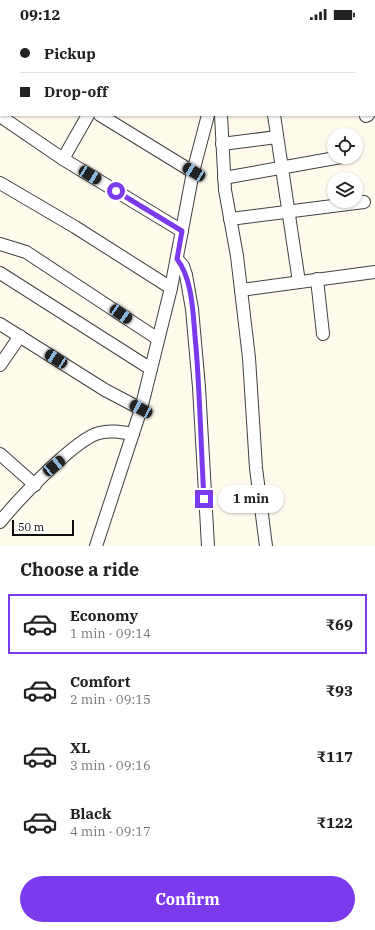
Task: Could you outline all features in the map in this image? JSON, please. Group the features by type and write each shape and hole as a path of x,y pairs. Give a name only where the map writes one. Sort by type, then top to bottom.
{"street":[{"path":"0,116 63,159 182,231"},
{"path":"63,159 87,116"},
{"path":"102,116 194,172"},
{"path":"96,546 141,409 172,288 205,116"},
{"path":"221,116 224,178 237,256 249,358 256,468 266,546"},
{"path":"274,116 299,282"},
{"path":"222,144 277,137"},
{"path":"224,178 327,160"},
{"path":"0,183 75,227 172,288"},
{"path":"230,219 289,213 364,202"},
{"path":"0,244 26,252 158,339"},
{"path":"177,259 183,266 186,275 192,309 199,387 208,546"},
{"path":"241,290 375,272"},
{"path":"0,273 151,369"},
{"path":"317,279 323,334"},
{"path":"0,324 105,390 141,409"},
{"path":"0,365 20,336"},
{"path":"0,522 54,466 86,439 98,433 112,431 133,434"},
{"path":"0,454 35,485"}],"route":[{"path":"116,191 182,231 177,259 183,266 186,275 192,309 199,387 204,499"}]}
